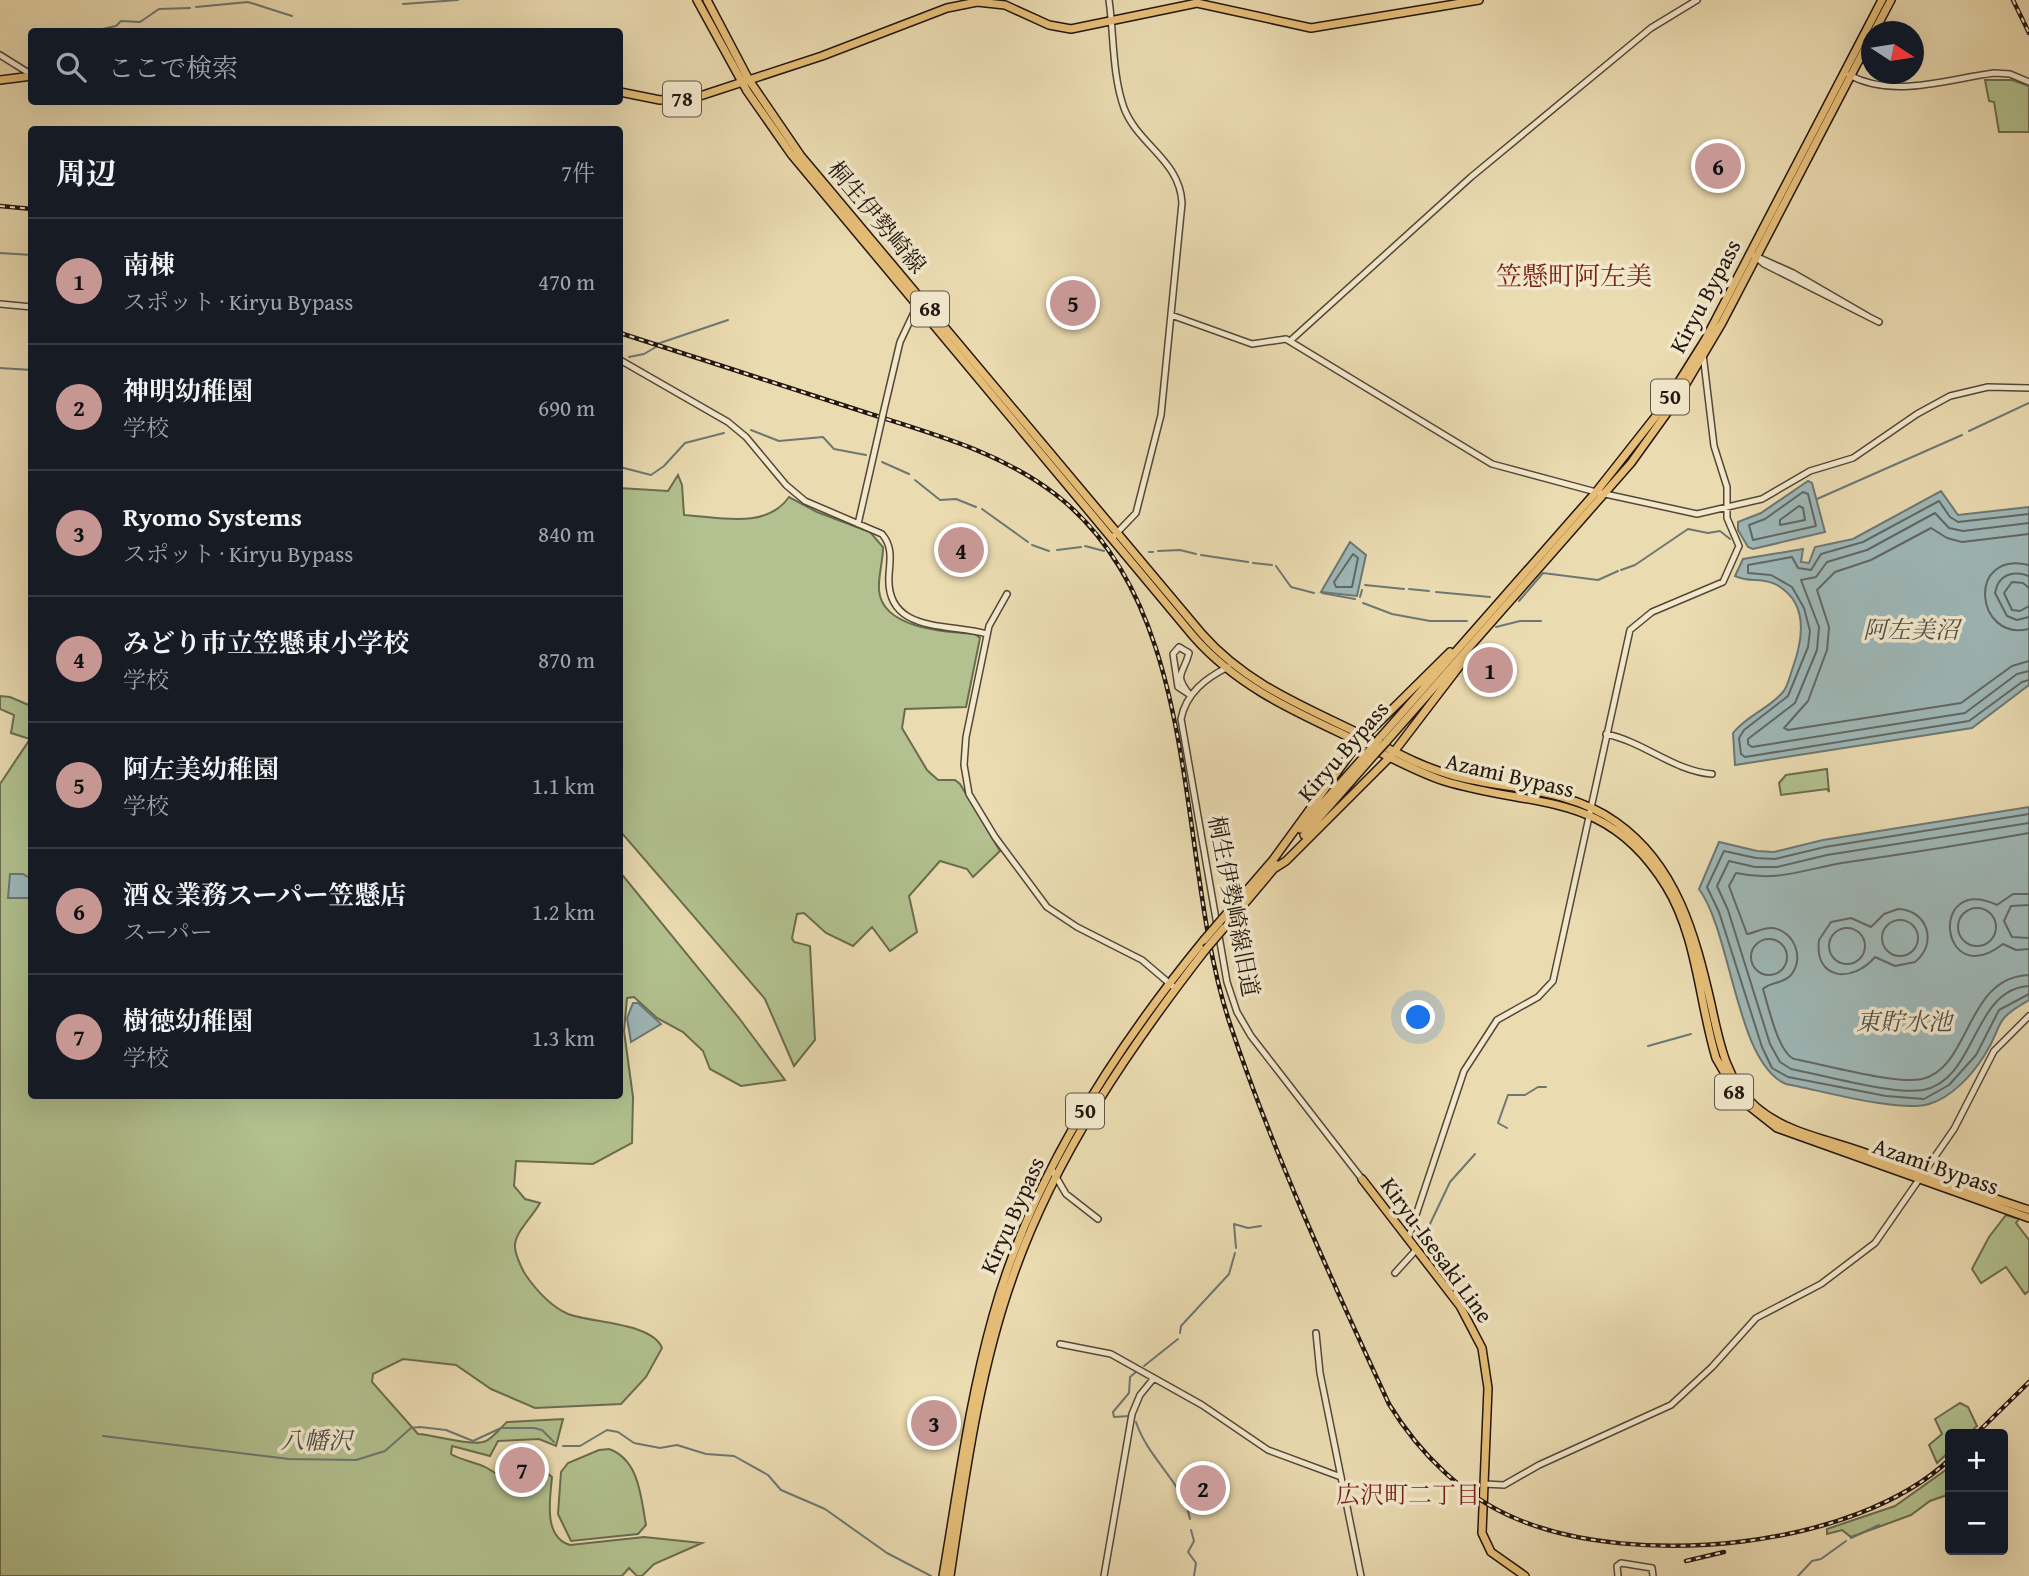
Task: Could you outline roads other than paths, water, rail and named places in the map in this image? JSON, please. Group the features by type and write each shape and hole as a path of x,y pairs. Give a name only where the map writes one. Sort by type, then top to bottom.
{"main road":[{"name":"桐生伊勢崎線","path":"697,0 786,147 1084,505 1115,536"},
{"name":"桐生伊勢崎線","path":"707,0 746,81 801,156 1115,536"},
{"name":"78","path":"623,93 660,100 681,99 746,81 960,4 998,3 1049,25 1066,29 1197,3 1311,28 1479,0"},
{"name":"Kiryu Bypass","path":"1383,741 1505,596 1660,425 1753,255 1847,74 1882,0"},
{"path":"1880,21 1891,0"},
{"name":"Kiryu Bypass","path":"1847,74 1861,52"},
{"path":"0,80 28,76"},
{"name":"Kiryu Bypass","path":"943,1576 969,1421 1021,1234 1052,1170 1092,1099 1173,986 1223,923 1488,626 1600,493"},
{"name":"Azami Bypass","path":"1115,536 1228,667 1273,701 1392,754 1448,774 1549,792 1590,811 1636,848 1670,893 1688,938 1716,1058 1739,1098 1764,1121 1784,1132 2029,1210"},
{"name":"50","path":"1272,866 1362,739 1505,596"},
{"name":"50","path":"1272,866 1286,861 1392,754 1488,626"},
{"name":"Kiryu Bypass","path":"1001,1302 1055,1179 1121,1067 1173,986"},
{"name":"Azami Bypass","path":"1922,1177 2029,1218"},
{"name":"Kiryu-Isesaki Line","path":"1362,1179 1466,1316 1484,1355 1488,1393 1482,1524 1486,1544 1496,1557 1525,1576"},
{"name":"Kiryu Bypass","path":"950,1576 995,1320"}],"street":[{"path":"1109,0 1125,109 1138,131 1175,172 1181,189 1181,230 1160,422 1138,508 1130,523 1115,536"},
{"path":"1290,341 1471,177 1655,24 1697,0"},
{"path":"0,55 28,73"},
{"path":"1847,74 1873,85 1892,88 1994,73 2010,74 2029,82"},
{"path":"1753,255 1793,273 1880,322"},
{"path":"0,304 28,307"},
{"path":"858,524 900,342 917,306"},
{"path":"1171,316 1252,344 1283,339 1290,341 1492,464 1600,493 1698,514 1771,496 1810,471 1853,458 1940,400 1988,387 2029,388"},
{"path":"1408,1239 1464,1071 1497,1020 1534,999 1553,981 1606,734 1633,626 1652,612 1721,584 1727,578 1740,546 1728,525 1727,487 1714,446 1702,352"},
{"path":"623,362 728,422 746,437 786,485 805,501 878,531 888,542 891,556 890,593 898,610 925,623 987,634"},
{"path":"1007,594 993,616 987,634 965,750 965,776 972,800 1047,906 1077,927 1142,960 1173,986"},
{"path":"1179,647 1189,653 1180,673 1182,687 1190,695 1178,687 1173,654 1179,647"},
{"path":"1190,695 1228,667"},
{"name":"桐生伊勢崎線旧道","path":"1190,695 1183,709 1182,727 1232,999 1251,1036 1362,1179"},
{"path":"1606,734 1639,744 1688,770 1712,774"},
{"path":"1484,1484 1504,1485 1539,1465 1675,1402 1756,1318 1819,1285 1864,1254 1954,1129 1994,1051 2029,1016"},
{"path":"1052,1170 1066,1194 1098,1219"},
{"path":"1395,1273 1416,1250"},
{"path":"1316,1333 1320,1373 1361,1576"},
{"path":"1060,1344 1105,1351 1202,1405 1268,1450 1341,1477"},
{"path":"1104,1576 1132,1414 1140,1395 1154,1378"},
{"path":"1618,1576 1616,1572 1619,1563 1651,1567 1653,1576"}],"water":[{"path":"1808,481 1812,483 1825,532 1753,549 1748,547 1738,530 1738,522 1761,513"},
{"name":"阿左美沼","path":"1941,491 1958,515 2029,507 2029,685 1972,728 1735,765 1733,733 1785,690 1801,633 1799,611 1787,593 1772,583 1735,576 1743,559 1803,549 1801,562 1809,563 1815,547 1853,539"},
{"path":"1350,542 1366,555 1357,596 1321,592"},
{"name":"東貯水池","path":"2029,807 2029,1000 2003,1019 1984,1056 1967,1078 1937,1101 1916,1106 1899,1106 1786,1084 1769,1071 1756,1051 1745,1025 1710,909 1699,889 1719,842 1774,852 1823,840"},
{"path":"10,874 23,874 28,877 28,898 8,898"},
{"path":"633,1003 638,1003 661,1024 631,1042 627,1018"}],"waterway":[{"path":"403,4 458,0"},
{"path":"196,7 248,2 292,16"},
{"path":"107,28 116,26 121,21 140,22 159,9 190,8"},
{"path":"0,253 28,255"},
{"path":"657,344 728,320"},
{"path":"629,357 644,354 656,347"},
{"path":"0,368 28,370"},
{"path":"1969,431 2029,403"},
{"path":"751,430 779,441 823,437 834,449 866,455"},
{"path":"623,468 651,475 664,466 685,443 724,433"},
{"path":"1817,499 1962,435"},
{"path":"882,462 909,474"},
{"path":"915,480 940,500 956,499 976,507"},
{"path":"982,509 1028,542"},
{"path":"1621,570 1635,565 1688,529 1708,533 1720,531 1730,539"},
{"path":"1032,545 1049,551"},
{"path":"1085,546 1104,551"},
{"path":"1057,550 1081,547"},
{"path":"1158,551 1180,550 1196,554"},
{"path":"1201,555 1248,562"},
{"path":"1253,563 1272,565"},
{"path":"1276,566 1291,587 1314,593"},
{"path":"1519,601 1543,573 1598,580 1618,571"},
{"path":"1365,585 1404,589"},
{"path":"1409,589 1429,591"},
{"path":"1360,597 1362,590"},
{"path":"1436,592 1490,597"},
{"path":"1322,593 1355,599"},
{"path":"1363,603 1392,614 1430,621 1467,621"},
{"path":"1496,627 1520,621 1541,621"},
{"path":"1648,1046 1691,1034"},
{"path":"1507,1128 1498,1123 1508,1095 1525,1095 1538,1087 1546,1087"},
{"path":"1419,1247 1450,1182 1475,1154"},
{"path":"1236,1248 1234,1224 1248,1228 1261,1226"},
{"path":"1180,1333 1181,1326 1229,1274 1235,1253"},
{"path":"1144,1366 1178,1339"},
{"path":"1129,1416 1114,1417 1113,1412 1129,1393 1130,1377 1136,1372"},
{"path":"1136,1422 1149,1448 1180,1493 1190,1519"},
{"name":"八幡沢","path":"103,1436 289,1459 356,1460 385,1451 411,1428 420,1427 446,1430 473,1441 501,1428 534,1428 542,1430 554,1442"},
{"name":"八幡沢","path":"563,1446 580,1446 607,1430 618,1432 634,1443 660,1448 677,1445 706,1454 734,1456 768,1475 781,1490 825,1509 887,1553 931,1576"},
{"path":"1851,1538 1879,1525"},
{"path":"1191,1530 1194,1541 1188,1552 1196,1563 1194,1576"},
{"path":"1798,1576 1812,1561 1821,1559 1846,1541"}],"railway":[{"path":"2013,0 2029,33"},
{"path":"0,206 28,209"},
{"path":"623,334 984,453 1032,478 1055,494 1103,543 1138,602 1162,668 1178,739 1212,956 1229,1021 1246,1069 1283,1166 1389,1404 1414,1440 1444,1472 1478,1499 1517,1519 1566,1534 1621,1543 1681,1546 1742,1541 1802,1531 1859,1513 1909,1489 1945,1463"},
{"path":"1981,1429 2029,1382"},
{"path":"1686,1561 1724,1552"}],"place":[{"name":"酒＆業務スーパー笠懸店","path":"1718,166"},
{"name":"阿左美幼稚園","path":"1073,303"},
{"name":"みどり市立笠懸東小学校","path":"961,550"},
{"name":"南棟","path":"1490,670"},
{"name":"Ryomo Systems","path":"934,1423"},
{"name":"樹徳幼稚園","path":"522,1470"},
{"name":"神明幼稚園","path":"1203,1488"}],"district":[{"name":"笠懸町阿左美","path":"1574,276"},
{"name":"広沢町二丁目","path":"1408,1495"}]}
